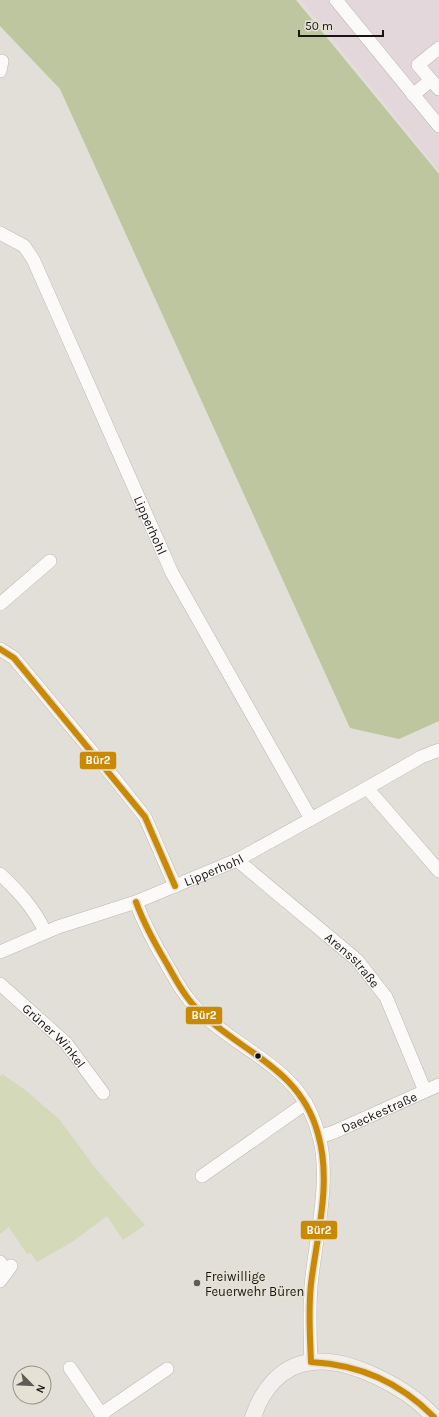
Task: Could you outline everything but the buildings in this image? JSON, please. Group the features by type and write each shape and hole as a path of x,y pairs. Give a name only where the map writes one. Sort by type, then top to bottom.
{"main road":[{"path":"253,1417 262,1396 268,1386 276,1378 295,1366 311,1362 328,1362 348,1366 372,1374 406,1393 435,1414"}],"street":[{"path":"336,0 439,126"},
{"path":"413,95 435,84 418,65 439,48"},
{"name":"Lipperhohl","path":"0,233 24,246 33,259 172,573 311,819"},
{"path":"0,604 50,561"},
{"path":"0,649 14,658 145,817 175,886"},
{"name":"Lipperhohl","path":"0,952 45,932 136,902 237,860 420,757 439,750"},
{"path":"367,788 439,871"},
{"name":"Arensstraße","path":"237,860 357,960 386,997 425,1091"},
{"path":"0,874 19,892 41,923 45,932"},
{"path":"136,902 143,922 188,999 211,1023 283,1076 306,1103 319,1137 323,1170 311,1287 311,1362"},
{"name":"Grüner Winkel","path":"0,984 66,1043 103,1093"},
{"name":"Daeckestraße","path":"319,1137 334,1132 439,1085"},
{"path":"202,1176 306,1103"},
{"path":"70,1368 102,1416 167,1369"}],"shaded area":[{"path":"301,0 439,0 439,171"}],"green space":[{"path":"0,0 296,0 439,174 439,721 399,739 350,728 60,89 0,26"},
{"path":"2,1074 24,1089 59,1119 96,1169 145,1225 123,1240 107,1216 72,1242 37,1262 31,1253 27,1254 9,1227 0,1234 0,1077"}],"transit line":[{"name":"Bür2","path":"0,649 14,658 145,817 175,886"},
{"name":"Bür2","path":"136,902 154,941 186,996 201,1013 285,1078 299,1094 310,1112 318,1134 324,1171 324,1190 320,1228 310,1294 311,1362"},
{"name":"Bür2","path":"311,1362 363,1371 393,1385 407,1394 434,1417"}],"place":[{"name":"Freiwillige Feuerwehr Büren","path":"197,1283"}]}
